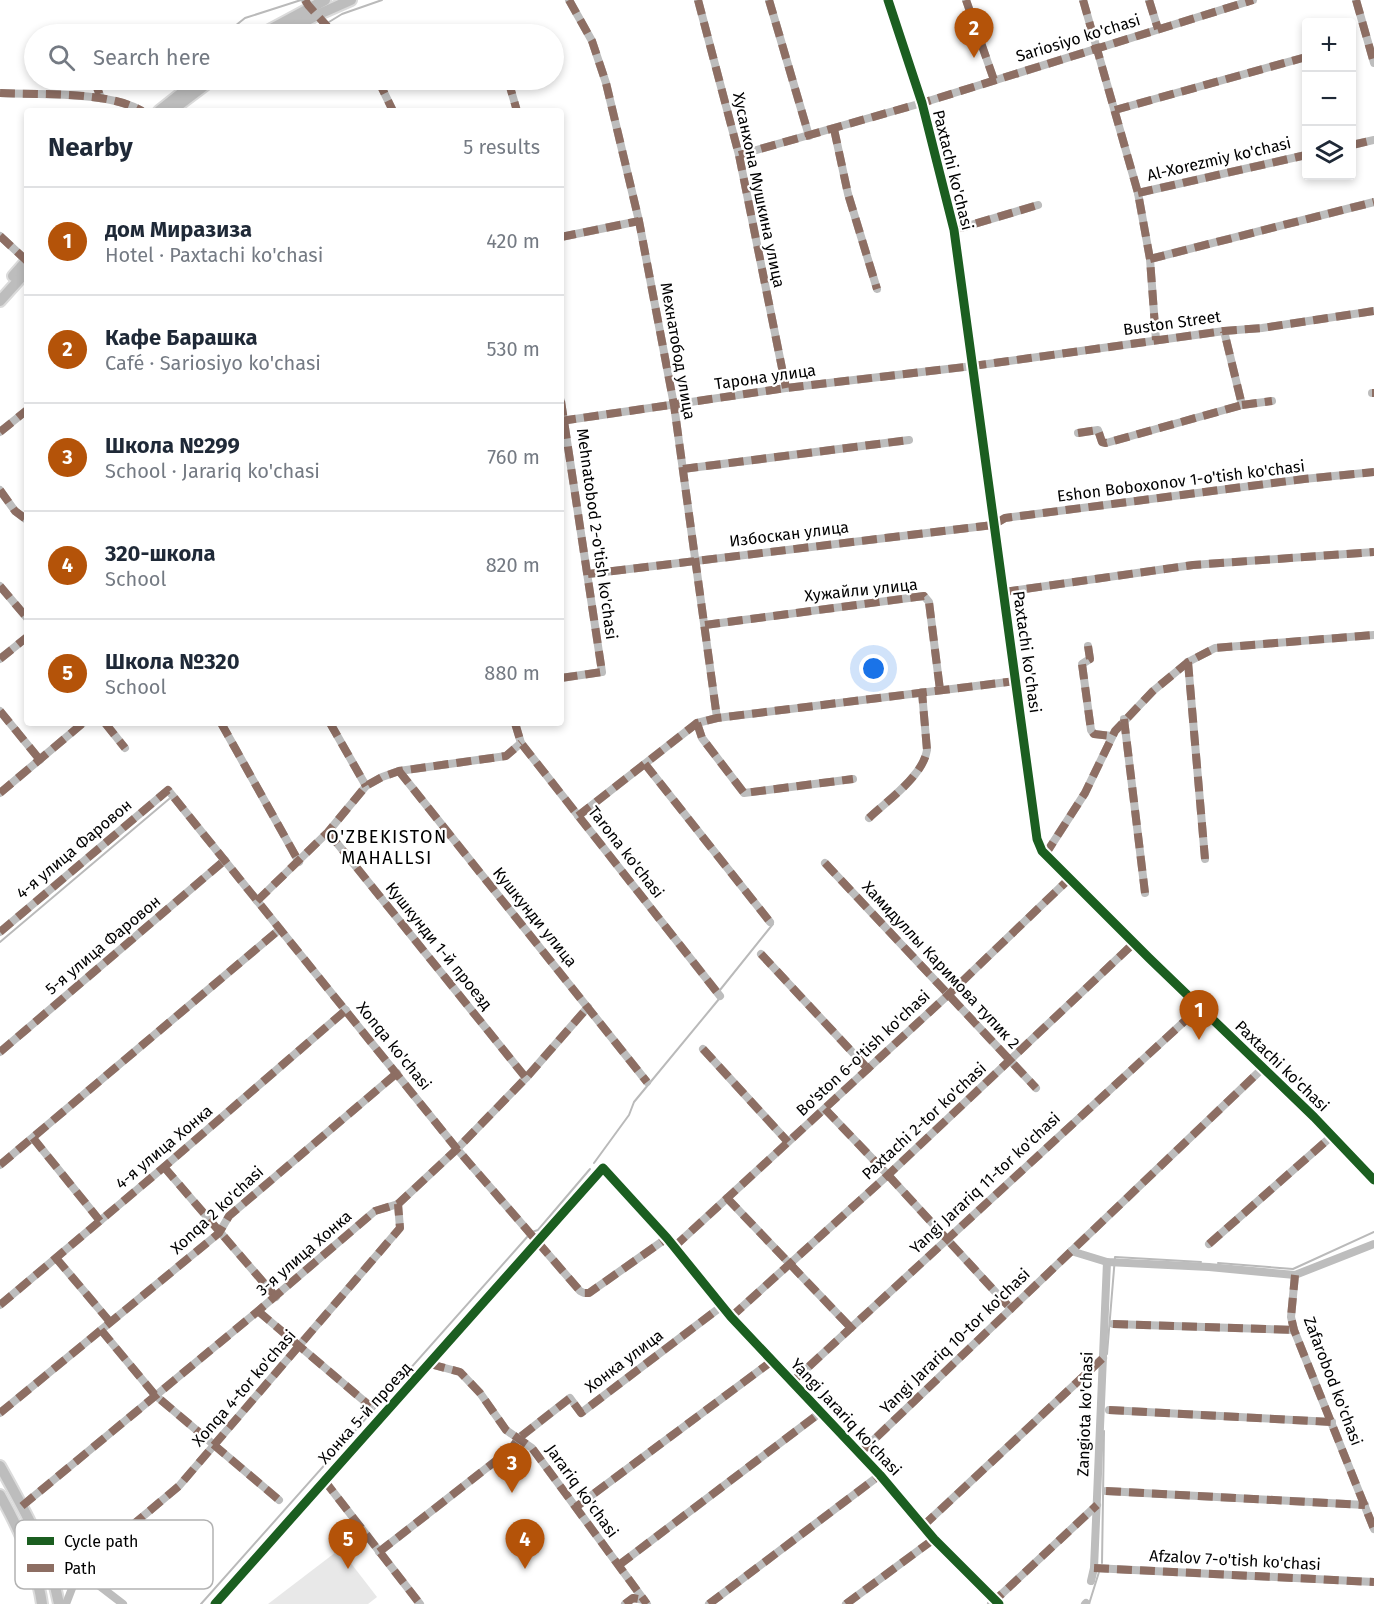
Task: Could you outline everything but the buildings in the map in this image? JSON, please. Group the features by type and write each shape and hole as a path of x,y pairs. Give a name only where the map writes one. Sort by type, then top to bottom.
{"main road":[{"path":"295,24 325,0"},
{"path":"285,24 314,11 351,0"},
{"path":"163,108 185,90"},
{"path":"175,108 199,90"},
{"path":"0,290 24,264"},
{"path":"0,301 24,274"},
{"path":"0,1466 29,1520"},
{"path":"0,1495 15,1525"},
{"path":"40,1589 42,1604"},
{"path":"56,1589 59,1604"}],"street":[{"name":"Мехнатобод улица","path":"569,0 592,41 606,83 639,221 674,405 717,718"},
{"name":"Хусанхона Мушкина улица","path":"698,0 739,155 786,388"},
{"path":"770,0 809,136"},
{"name":"Paxtachi ko'chasi","path":"888,0 922,103 954,230 1037,839 1045,855 1333,1135 1374,1179"},
{"path":"966,0 994,80"},
{"path":"1083,0 1138,193 1150,259 1156,340"},
{"path":"1149,0 1158,28"},
{"name":"Sariosiyo ko'chasi","path":"739,155 922,103 1250,0"},
{"path":"1356,0 1374,63"},
{"path":"314,11 325,24"},
{"path":"1115,110 1302,58"},
{"path":"97,90 100,98"},
{"path":"383,90 392,108"},
{"path":"511,90 516,108"},
{"path":"0,93 100,98 137,108"},
{"path":"834,129 849,194 877,289"},
{"path":"1356,144 1374,140"},
{"name":"Al-Xorezmiy ko'chasi","path":"1138,193 1302,156"},
{"path":"1150,259 1374,202"},
{"path":"954,230 1038,205"},
{"path":"564,236 639,221"},
{"path":"0,236 24,258"},
{"name":"Buston Street","path":"973,366 1374,311"},
{"path":"1224,331 1242,405"},
{"name":"Тарона улица","path":"564,421 786,388 973,366"},
{"path":"1078,433 1098,430 1102,442 1106,443 1242,405 1272,401"},
{"path":"0,432 24,412"},
{"name":"Mehnatobod 2-o'tish ko'chasi","path":"564,427 602,672 564,678"},
{"path":"683,469 909,440"},
{"name":"Eshon Boboxonov 1-o'tish ko'chasi","path":"993,525 1005,518 1374,472"},
{"path":"0,490 15,511 24,518"},
{"name":"Избоскан улица","path":"588,574 993,525"},
{"path":"1005,592 1192,565 1374,552"},
{"path":"0,586 24,614"},
{"name":"Хужайли улица","path":"705,625 924,596 929,602 940,690"},
{"path":"1045,855 1085,794 1112,736 1124,719 1188,662 1215,648 1374,635"},
{"path":"0,659 24,640"},
{"path":"1088,646 1090,659 1083,664 1091,730 1094,734 1112,736"},
{"path":"1188,662 1205,859"},
{"path":"578,816 697,723 717,718 1016,681"},
{"path":"869,818 916,774 926,759 922,692"},
{"path":"0,711 40,760"},
{"path":"1124,719 1145,893"},
{"path":"697,723 702,738 744,793 853,779"},
{"path":"0,793 80,726"},
{"path":"107,726 125,748"},
{"path":"223,726 299,862"},
{"path":"332,726 366,786"},
{"name":"Tarona ko'chasi","path":"516,726 521,743 720,996"},
{"path":"257,901 328,832 366,786 399,771 506,756 521,743"},
{"path":"645,764 770,922"},
{"name":"Кушкунди улица","path":"399,771 647,1082"},
{"name":"Xonqa ko'chasi","path":"168,790 457,1149 536,1241"},
{"name":"4-я улица Фаровон","path":"0,932 168,790"},
{"name":"Кушкунди 1-й проезд","path":"328,832 526,1078"},
{"name":"5-я улица Фаровон","path":"0,1052 225,860"},
{"name":"Хамидуллы Каримова тупик 2","path":"825,863 1036,1088"},
{"name":"Bo'ston 6-o'tish ko'chasi","path":"674,1247 948,995 1069,879"},
{"path":"0,1166 280,929"},
{"name":"Paxtachi 2-tor ko'chasi","path":"731,1317 888,1175 1134,943"},
{"path":"761,954 868,1069"},
{"name":"3-я улица Хонка","path":"22,1506 276,1297 375,1211 398,1204 457,1149 526,1078 588,1007"},
{"name":"Yangi Jarariq 11-tor ko'chasi","path":"792,1382 1200,1007"},
{"name":"4-я улица Хонка","path":"0,1305 346,1010"},
{"path":"703,1049 789,1142"},
{"name":"Yangi Jarariq 10-tor ko'chasi","path":"860,1453 1263,1068"},
{"name":"Xonqa 2 ko'chasi","path":"0,1413 219,1233 229,1216 397,1073"},
{"path":"825,1109 1011,1309"},
{"path":"1209,1244 1333,1135"},
{"path":"33,1138 100,1221"},
{"path":"164,1167 276,1297"},
{"name":"Yangi Jarariq ko'chasi","path":"536,1241 603,1168 667,1238 731,1317 860,1453 934,1539 995,1603"},
{"path":"727,1198 851,1328"},
{"name":"Xonqa 4-tor ko'chasi","path":"139,1520 179,1486 400,1228 398,1204"},
{"path":"536,1241 580,1291 589,1293 667,1238"},
{"name":"Хонка 5-й проезд","path":"215,1604 430,1364 536,1241"},
{"path":"1071,1251 1107,1262 1209,1267 1295,1275 1374,1244"},
{"path":"56,1258 110,1322"},
{"name":"Zangiota ko'chasi","path":"1091,1581 1094,1568 1107,1262"},
{"name":"Zafarobod ko'chasi","path":"1295,1275 1292,1317 1294,1330 1374,1529"},
{"name":"Хонка улица","path":"519,1438 570,1398 581,1413 722,1306"},
{"path":"258,1311 370,1406"},
{"path":"1113,1324 1294,1330"},
{"path":"101,1330 155,1395 279,1500"},
{"path":"923,1526 1103,1358"},
{"path":"576,1507 772,1361"},
{"name":"Jarariq ko'chasi","path":"430,1364 460,1372 480,1393 506,1430 532,1448 646,1602"},
{"path":"1109,1410 1332,1422"},
{"path":"619,1565 821,1412"},
{"path":"379,1552 511,1449 519,1438"},
{"path":"709,1604 880,1475"},
{"path":"324,1480 420,1604"},
{"path":"1106,1491 1365,1505"},
{"path":"995,1603 1097,1505"},
{"path":"846,1604 934,1539"},
{"name":"Afzalov 7-o'tish ko'chasi","path":"1094,1568 1374,1582"},
{"path":"66,1604 72,1589"},
{"path":"104,1589 123,1604"},
{"path":"625,1604 633,1598 646,1602"}],"shaded area":[{"path":"340,1549 377,1597 368,1604 268,1604"}],"waterway":[{"path":"238,24 245,18 301,0"},
{"path":"329,22 342,14 382,0"},
{"path":"0,942 169,799"},
{"path":"720,990 773,924"},
{"path":"594,1163 629,1115 634,1102 719,999"},
{"path":"532,1232 538,1230 590,1169"},
{"path":"1218,1263 1293,1269 1374,1232"},
{"path":"201,1604 528,1236"},
{"path":"1107,1354 1115,1257 1201,1262"},
{"path":"1102,1563 1104,1431"},
{"path":"1089,1604 1099,1572"}],"marked path":[{"path":"305,0 325,24"},
{"path":"569,0 592,41 606,83 639,221 674,405 717,718"},
{"path":"698,0 739,155 786,388"},
{"path":"769,0 809,136"},
{"path":"966,0 994,80"},
{"path":"1083,0 1138,193 1150,259 1156,340"},
{"path":"1149,0 1158,29"},
{"path":"739,155 922,103 1253,0"},
{"path":"1356,0 1374,63"},
{"path":"1115,110 1302,58"},
{"path":"98,90 101,98"},
{"path":"383,90 392,108"},
{"path":"511,90 516,108"},
{"path":"0,93 93,97 135,108"},
{"path":"834,129 848,194 877,289"},
{"path":"1356,144 1374,140"},
{"path":"1138,193 1302,156"},
{"path":"1150,259 1374,202"},
{"path":"954,230 1038,205"},
{"path":"564,236 639,221"},
{"path":"0,236 24,258"},
{"path":"564,421 786,388 973,366 1374,311"},
{"path":"1078,433 1098,430 1102,442 1106,443 1242,405 1224,331"},
{"path":"1242,405 1272,401"},
{"path":"0,432 24,412"},
{"path":"564,421 602,672 564,678"},
{"path":"683,469 909,440"},
{"path":"588,574 993,525 1005,518 1374,472"},
{"path":"0,490 15,511 24,518"},
{"path":"1004,592 1193,565 1374,552"},
{"path":"0,586 24,614"},
{"path":"705,625 924,596 929,602 940,690"},
{"path":"1045,855 1085,793 1115,731 1153,691 1188,662 1215,648 1374,635"},
{"path":"0,659 24,639"},
{"path":"1088,646 1090,659 1082,664 1091,730 1094,734 1112,736"},
{"path":"1188,662 1205,859"},
{"path":"578,816 697,723 717,718 1016,681"},
{"path":"869,818 904,787 924,760 927,750 922,692"},
{"path":"0,711 40,760"},
{"path":"1124,719 1145,893"},
{"path":"697,723 702,738 744,793 853,779"},
{"path":"0,793 79,726"},
{"path":"107,726 125,748"},
{"path":"223,726 299,862"},
{"path":"332,726 366,786"},
{"path":"516,726 521,743 720,996"},
{"path":"257,901 328,832 366,786 399,771 506,756 521,743"},
{"path":"645,764 770,922"},
{"path":"399,771 647,1082"},
{"path":"0,932 168,790 457,1149 580,1291 589,1293 667,1238"},
{"path":"328,832 526,1078"},
{"path":"0,1052 225,860"},
{"path":"825,863 1036,1088"},
{"path":"674,1247 948,995 1069,879"},
{"path":"0,1165 280,929"},
{"path":"731,1317 888,1175 1134,943"},
{"path":"761,954 868,1069"},
{"path":"22,1506 375,1211 398,1204 457,1149 526,1078 588,1007"},
{"path":"792,1382 1200,1007"},
{"path":"0,1305 346,1010"},
{"path":"703,1049 788,1142"},
{"path":"860,1453 1263,1068"},
{"path":"0,1413 219,1233 229,1216 397,1073"},
{"path":"825,1109 1011,1309"},
{"path":"1209,1244 1333,1135"},
{"path":"33,1138 100,1221"},
{"path":"164,1167 276,1297"},
{"path":"727,1198 851,1328"},
{"path":"139,1520 179,1486 400,1228 398,1204"},
{"path":"56,1258 110,1322"},
{"path":"1295,1275 1291,1317 1294,1330 1374,1529"},
{"path":"379,1552 511,1449 519,1438 570,1398 581,1413 722,1306"},
{"path":"258,1311 370,1406"},
{"path":"1113,1324 1294,1330"},
{"path":"101,1330 155,1395 279,1500"},
{"path":"923,1526 1103,1358"},
{"path":"576,1507 772,1361"},
{"path":"430,1364 460,1372 480,1393 506,1430 532,1448 647,1604"},
{"path":"1109,1410 1332,1422"},
{"path":"619,1565 821,1412"},
{"path":"709,1604 880,1475"},
{"path":"324,1480 420,1604"},
{"path":"1106,1491 1365,1505"},
{"path":"991,1604 1097,1505"},
{"path":"846,1604 934,1539"},
{"path":"1094,1568 1374,1582"},
{"path":"625,1604 633,1598 644,1600"}],"cycle path":[{"path":"888,0 922,103 954,230 1037,839 1042,851 1314,1117 1374,1180"},
{"path":"215,1604 603,1168 667,1238 731,1317 880,1475 934,1539 999,1604"}],"place":[{"name":"Кафе Барашка","path":"974,58"},
{"name":"дом Миразиза","path":"1199,1040"},
{"name":"Школа №299","path":"512,1493"},
{"name":"Школа №320","path":"348,1569"},
{"name":"320-школа","path":"525,1569"}],"district":[{"name":"O'ZBEKISTON MAHALLSI","path":"387,847"}]}
